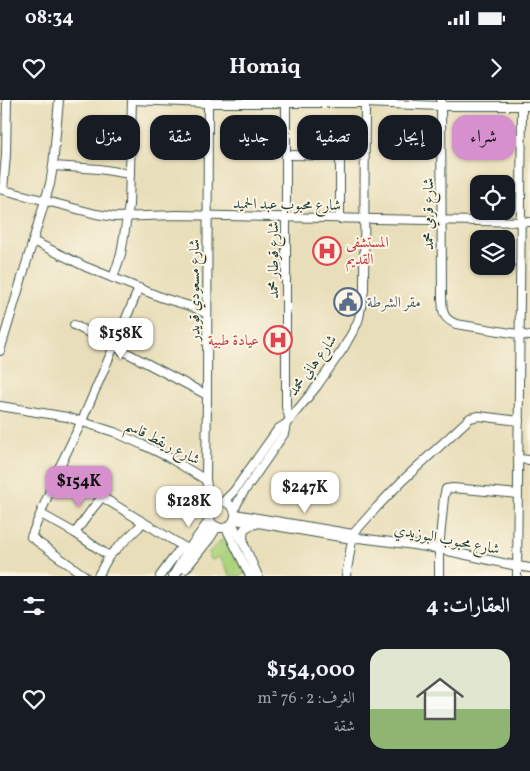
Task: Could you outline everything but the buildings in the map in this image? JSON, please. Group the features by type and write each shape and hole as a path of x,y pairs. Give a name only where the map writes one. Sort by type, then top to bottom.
{"street":[{"path":"1,190 6,155 3,137 7,100"},
{"path":"0,351 50,184 59,100"},
{"path":"113,278 127,217 132,100 441,103 526,106 521,222 517,576"},
{"name":"شارع قوطار محمد","path":"286,101 286,115"},
{"name":"شارع مسعودي قويدر","path":"206,480 208,395 208,102"},
{"name":"شارع هاني محمد","path":"365,102 365,115"},
{"name":"شارع قرمي محمد","path":"441,103 442,298 444,316 456,324 530,336"},
{"path":"287,155 297,155"},
{"name":"شارع قوطار محمد","path":"287,160 286,410 288,422"},
{"path":"340,160 340,219"},
{"name":"شارع هاني محمد","path":"176,576 227,520 240,496 284,434 288,422 317,386 343,349 357,324 364,290 364,160"},
{"path":"53,166 99,169 130,174"},
{"name":"شارع محبوب عبد الحميد","path":"1,190 106,216 178,215 530,222"},
{"path":"33,241 86,267 207,314"},
{"path":"84,576 32,538 32,535 60,466 139,288"},
{"path":"74,325 208,395"},
{"name":"شارع ريقط قاسم","path":"0,406 66,417 114,432 166,456 206,480 212,506"},
{"path":"346,576 355,537 377,507 470,418 480,416 519,421"},
{"path":"223,502 234,491 278,428 288,422"},
{"path":"518,459 530,460"},
{"path":"60,466 102,497 186,548 160,576"},
{"path":"439,576 439,549 446,489 518,494"},
{"path":"75,533 102,497"},
{"path":"250,576 227,520 228,503 218,502 212,506 209,515 227,520 355,537"},
{"path":"41,514 75,533 109,556"},
{"path":"227,520 355,537"},
{"path":"227,520 245,546 258,576"},
{"name":"شارع هاني محمد","path":"176,576 186,548 227,520"},
{"path":"98,576 109,556 142,522"},
{"path":"245,546 244,530 258,523"},
{"name":"شارع محبوب البوزيدي","path":"355,537 439,549 530,568"}],"green space":[{"path":"221,540 230,544 246,573 240,576 230,576 219,557 213,560 209,558 209,552"}],"place":[{"name":"المستشفى القديم","path":"327,251"},
{"name":"مقر الشرطة","path":"348,302"},
{"name":"عيادة طبية","path":"278,340"}]}
